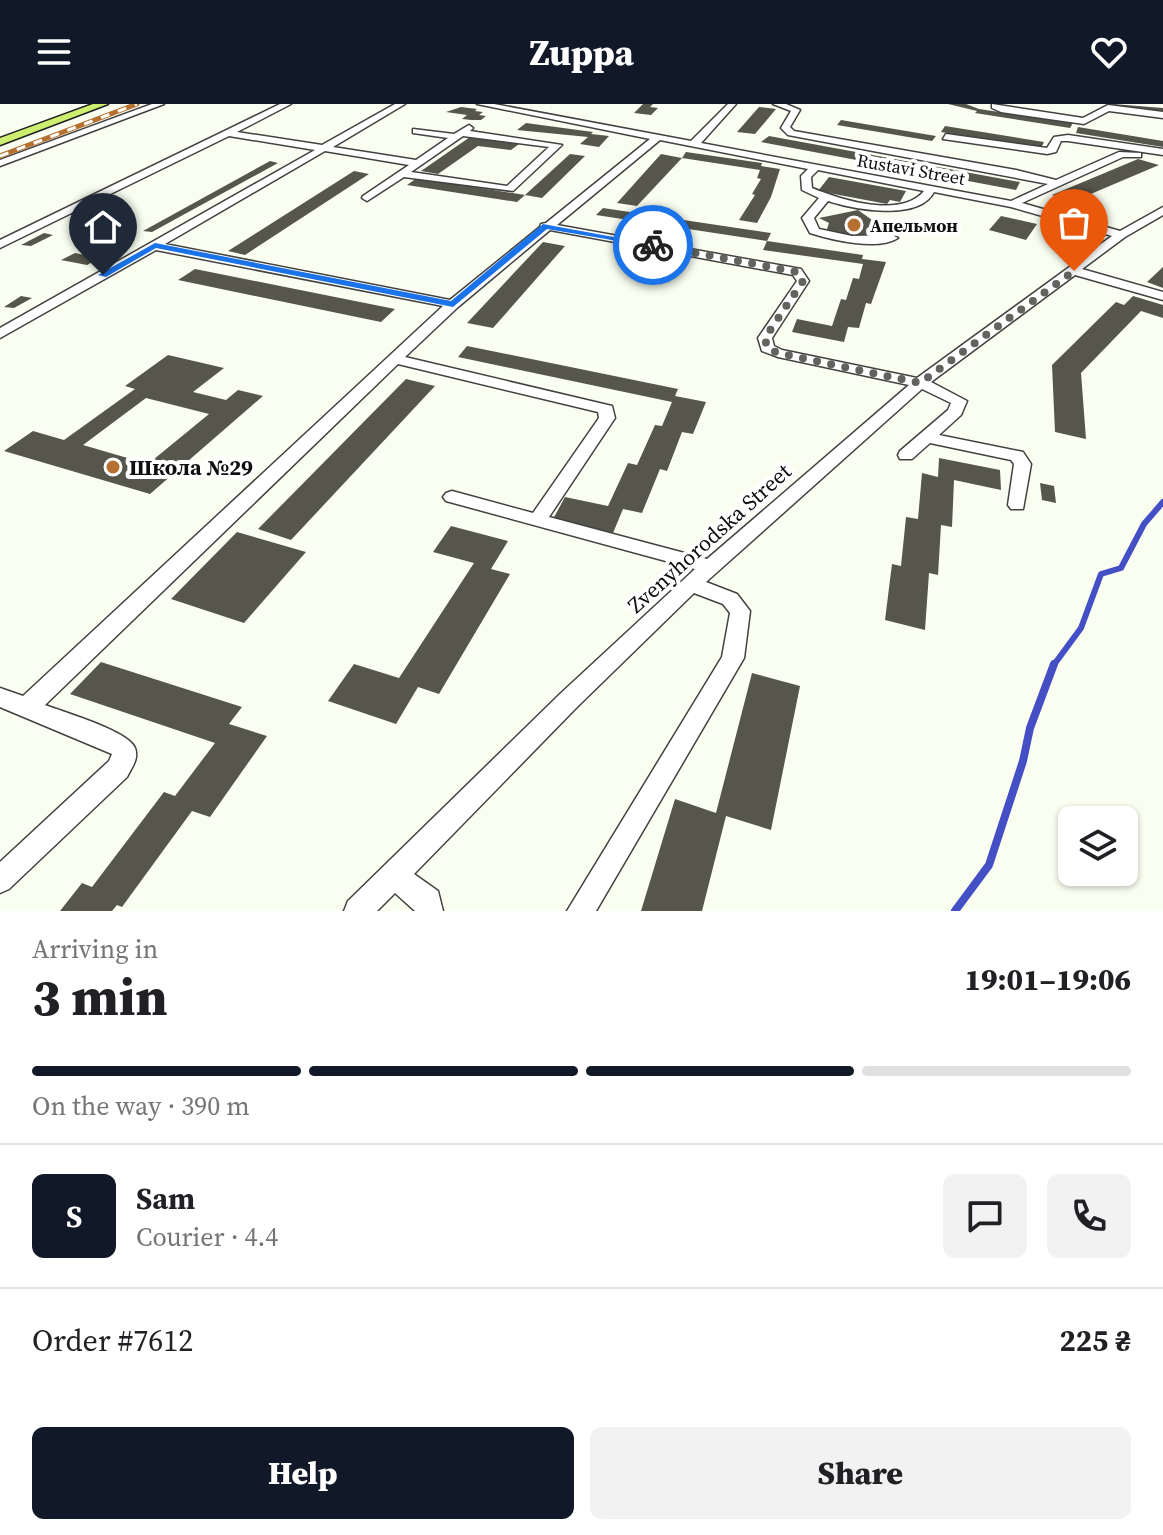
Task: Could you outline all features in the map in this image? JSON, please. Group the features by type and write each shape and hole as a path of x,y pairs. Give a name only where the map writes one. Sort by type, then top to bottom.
{"main road":[{"path":"0,133 80,104"},
{"path":"0,142 103,104"}],"street":[{"path":"0,163 160,104"},
{"path":"0,244 287,104"},
{"path":"0,334 401,104"},
{"name":"Rustavi Street","path":"481,104 1012,204 1121,235"},
{"path":"692,145 732,104"},
{"path":"777,104 796,110 785,128 791,133 1016,173 1060,184"},
{"path":"997,104 995,106 1001,109 1082,121 1112,108 1163,115"},
{"path":"1022,104 1092,115"},
{"path":"402,174 509,189 557,145 462,132 416,131"},
{"path":"367,198 462,132"},
{"path":"227,133 418,163"},
{"path":"946,137 1039,151 1053,150 1057,139 1062,138 1163,152"},
{"path":"25,709 453,304 545,226 657,138"},
{"path":"1012,204 1122,154 1163,159"},
{"path":"815,168 806,176 807,190 825,198 902,209 927,196 930,189"},
{"path":"825,198 808,218 814,231 830,237 870,241 892,238"},
{"name":"Zvenyhorodska Street","path":"358,911 568,701 691,584 920,383 1121,235 1163,210"},
{"path":"545,226 797,272 803,281 765,338 767,348 778,353 920,383 957,398 961,404 906,455"},
{"path":"155,246 453,304"},
{"path":"1074,271 1163,296"},
{"path":"393,359 606,409 607,418 538,519"},
{"path":"927,437 1017,456 1023,464 1017,505"},
{"path":"452,497 712,567"},
{"path":"581,911 733,658 740,611 730,599 691,584"},
{"path":"0,697 118,744 124,750 124,759 104,784 0,880"},
{"path":"395,876 428,901 429,911"}],"building":[{"path":"643,104 653,104 650,107 658,108 651,115 634,113"},
{"path":"948,104 966,104 979,109 1073,123 1070,128 975,113 977,111"},
{"path":"1113,106 1163,108 1163,113"},
{"path":"461,107 477,109 475,111 483,112 479,115 486,116 481,120 471,120 462,119 467,115 446,112"},
{"path":"759,107 776,109 755,134 737,132"},
{"path":"841,120 936,136 932,141 837,125"},
{"path":"526,123 609,136 599,147 580,144 588,137 517,130"},
{"path":"945,126 1044,142 1041,148 941,132"},
{"path":"1078,127 1163,141 1163,147 1076,133"},
{"path":"769,136 1020,182 1016,190 761,142"},
{"path":"470,137 519,144 511,150 478,146 438,174 421,171"},
{"path":"686,152 762,163 761,166 780,169 771,197 757,223 739,220 755,195 752,194 761,179 757,178 760,170 682,158"},
{"path":"570,154 585,156 542,198 525,195"},
{"path":"661,154 682,158 637,206 617,203"},
{"path":"1138,159 1159,165 1072,202 1052,195"},
{"path":"270,161 278,163 152,232 143,231"},
{"path":"354,171 369,174 245,255 228,251"},
{"path":"829,177 906,191 900,202 890,200 887,204 818,191"},
{"path":"417,178 525,195 517,202 407,185"},
{"path":"603,208 771,233 767,241 596,215"},
{"name":"Апельмон","path":"858,210 882,227 871,229 868,238 826,232 829,223 819,218"},
{"path":"1001,216 1037,224 1026,240 989,230"},
{"path":"44,233 53,235 31,246 21,245"},
{"path":"767,241 863,255 862,259 886,262 871,304 866,303 859,328 848,327 844,342 792,332 797,319 832,326 841,299 846,300 853,278 859,279 863,264 763,250"},
{"path":"543,242 565,246 493,328 467,323"},
{"path":"75,253 100,258 87,265 61,260"},
{"path":"1163,267 1163,288 1147,282"},
{"path":"195,269 395,309 381,322 178,280"},
{"path":"21,296 32,298 14,308 4,307"},
{"path":"1133,296 1163,305 1163,318 1141,311 1081,373 1086,439 1055,432 1052,365 1116,302 1124,305"},
{"path":"467,346 678,389 675,396 706,402 693,434 682,432 667,471 660,469 642,513 623,509 613,533 553,519 565,497 608,506 628,463 637,465 655,425 662,426 672,402 458,357"},
{"path":"168,355 224,368 193,392 226,400 238,390 263,396 150,494 4,451 33,431 64,440 135,389 125,386","holes":["146,398 209,414 148,464 83,445"]},
{"path":"406,379 435,386 291,540 258,529"},
{"path":"939,458 1000,470 1001,490 954,480 952,527 941,525 938,575 929,573 925,630 885,620 892,564 901,566 906,517 918,519 922,473 938,477"},
{"path":"1040,483 1054,486 1056,503 1042,500"},
{"path":"451,526 508,541 491,569 510,574 439,694 418,687 396,724 328,701 354,664 399,678 474,563 433,552"},
{"path":"237,532 306,552 244,623 171,599"},
{"path":"101,662 242,707 229,724 267,736 210,817 192,811 122,907 117,905 112,911 60,911 82,883 92,887 164,792 175,796 215,743 70,694"},
{"path":"752,673 800,686 771,830 726,816 702,911 641,911 675,799 716,813"}],"waterway":[{"path":"1054,665 1081,628 1101,574 1121,568 1144,524 1163,502"},
{"path":"955,911 989,865 1023,761 1030,728 1054,665"}],"railway":[{"path":"0,156 137,104"}],"way so far":[{"path":"653,245 797,272 803,281 765,338 767,348 778,353 920,383 1074,271"}],"place":[{"name":"Апельмон","path":"854,225"},
{"name":"Школа №29","path":"113,467"}],"route":[{"path":"103,275 155,246 453,304 545,226 653,245"}]}
